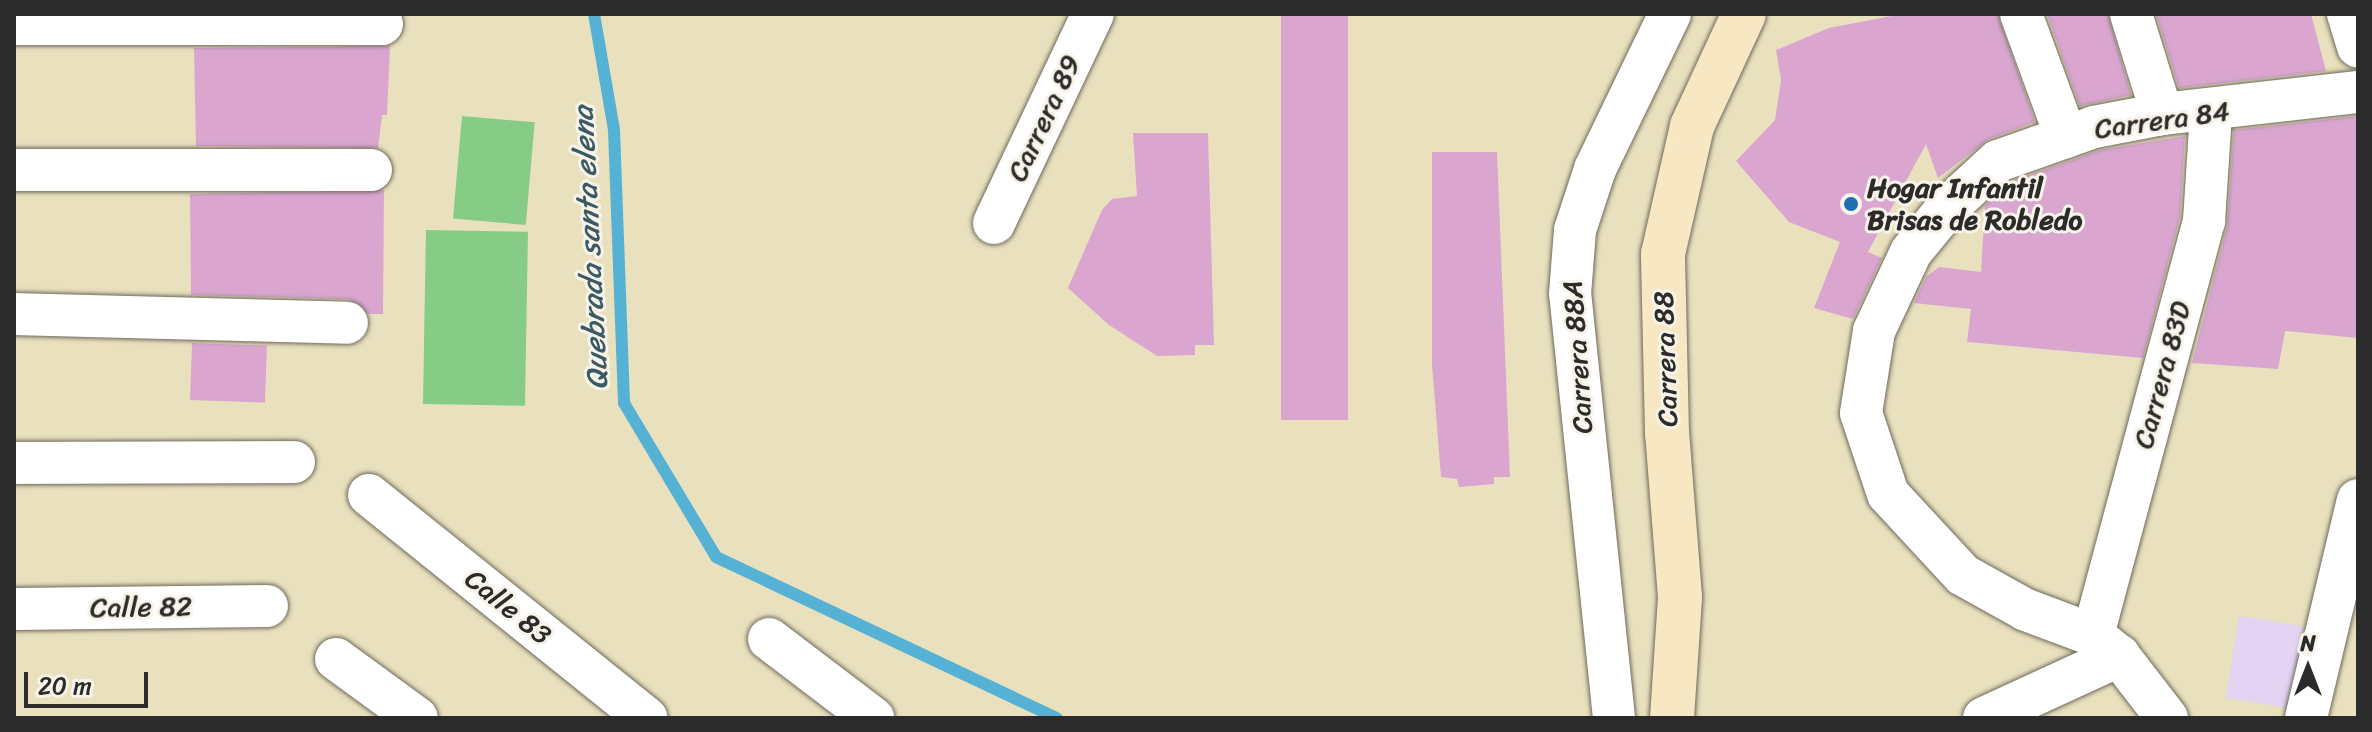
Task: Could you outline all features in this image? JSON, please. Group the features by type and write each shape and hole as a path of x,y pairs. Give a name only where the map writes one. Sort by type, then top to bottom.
{"street":[{"name":"Carrera 89","path":"994,223 1093,14"},
{"name":"Carrera 88A","path":"1614,718 1570,294 1575,230 1595,169 1670,14"},
{"name":"Carrera 88","path":"1672,718 1680,597 1667,433 1663,254 1692,126 1744,14"},
{"path":"2021,14 2066,137"},
{"path":"2131,14 2162,114"},
{"path":"2348,14 2358,47"},
{"path":"14,24 382,24"},
{"name":"Carrera 84","path":"2106,646 2026,610 1963,575 1888,494 1861,413 1874,331 1911,252 1947,208 1998,161 2066,137 2162,114 2211,112 2358,92"},
{"name":"Carrera 83D","path":"2106,646 2204,221 2211,112"},
{"path":"14,170 371,170"},
{"path":"14,314 347,323"},
{"path":"14,463 294,462"},
{"name":"Calle 83","path":"369,495 646,718"},
{"path":"2306,718 2358,500"},
{"name":"Calle 82","path":"14,609 267,606"},
{"path":"769,639 873,718"},
{"path":"1984,718 2106,646 2167,718"},
{"path":"336,659 417,718"}],"shaded area":[{"path":"2239,616 2303,626 2290,708 2226,698"}],"green space":[{"path":"462,116 535,122 526,225 453,219"},
{"path":"426,230 528,232 525,406 423,404"}],"building":[{"path":"1281,14 1348,14 1348,420 1281,420"},
{"path":"1902,14 1998,14 2035,122 1989,139 1938,178 1926,144 1868,252 1882,258 1853,319 1814,308 1840,242 1789,222 1736,161 1775,120 1781,80 1776,50 1829,28"},
{"path":"2047,14 2108,14 2131,95 2080,106"},
{"path":"2156,14 2311,14 2326,71 2179,88"},
{"path":"390,46 387,115 382,115 378,148 196,146 194,48"},
{"path":"2358,116 2358,338 2285,331 2278,369 2192,363 2227,227 2234,130"},
{"path":"1133,133 1208,133 1214,345 1195,345 1195,355 1157,356 1109,325 1068,288 1102,210 1112,199 1137,196"},
{"path":"2185,136 2180,217 2143,358 1967,342 1971,309 1914,303 1926,277 1939,267 1981,272 1985,205 2011,182 2100,150"},
{"path":"1432,152 1497,152 1510,477 1494,477 1494,484 1459,487 1457,479 1441,477 1432,364"},
{"path":"384,190 383,314 369,314 348,299 191,295 190,194"},
{"path":"192,343 267,346 265,403 190,400"}],"waterway":[{"name":"Quebrada santa elena","path":"594,14 614,130 624,403 716,557 1057,718"}],"place":[{"name":"Hogar Infantil Brisas de Robledo","path":"1851,204"}]}
